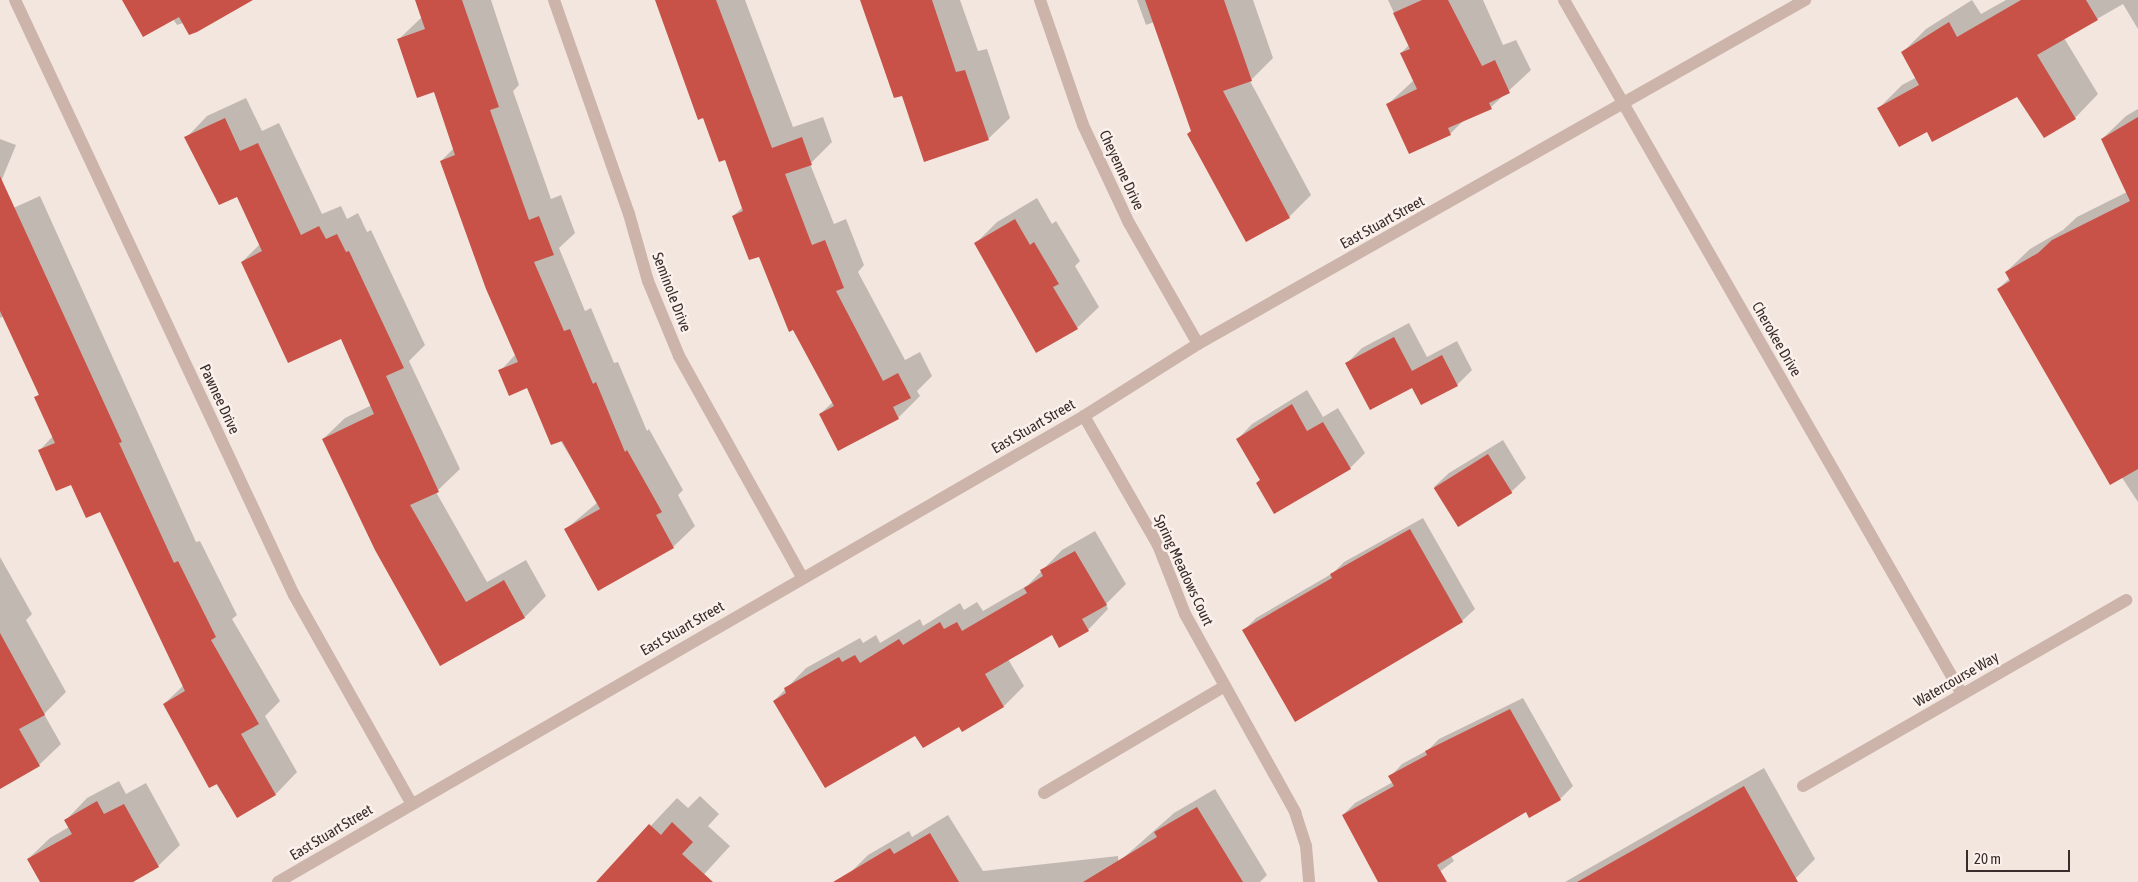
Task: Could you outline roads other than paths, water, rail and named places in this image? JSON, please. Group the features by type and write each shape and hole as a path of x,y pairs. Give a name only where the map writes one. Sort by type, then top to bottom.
{"street":[{"name":"Pawnee Drive","path":"15,0 294,595 412,803"},
{"name":"Seminole Drive","path":"554,0 629,214 648,281 679,356 802,577"},
{"name":"Cheyenne Drive","path":"1040,0 1083,125 1129,223 1198,344"},
{"name":"Cherokee Drive","path":"1564,0 1962,694"},
{"name":"East Stuart Street","path":"278,882 802,577 1084,416 1198,344 1624,104 1804,0"},
{"name":"Spring Meadows Court","path":"1084,416 1158,545 1185,614 1295,812 1306,846 1310,882"},
{"name":"Watercourse Way","path":"1802,786 2126,600"},
{"path":"1044,793 1225,686"}]}
